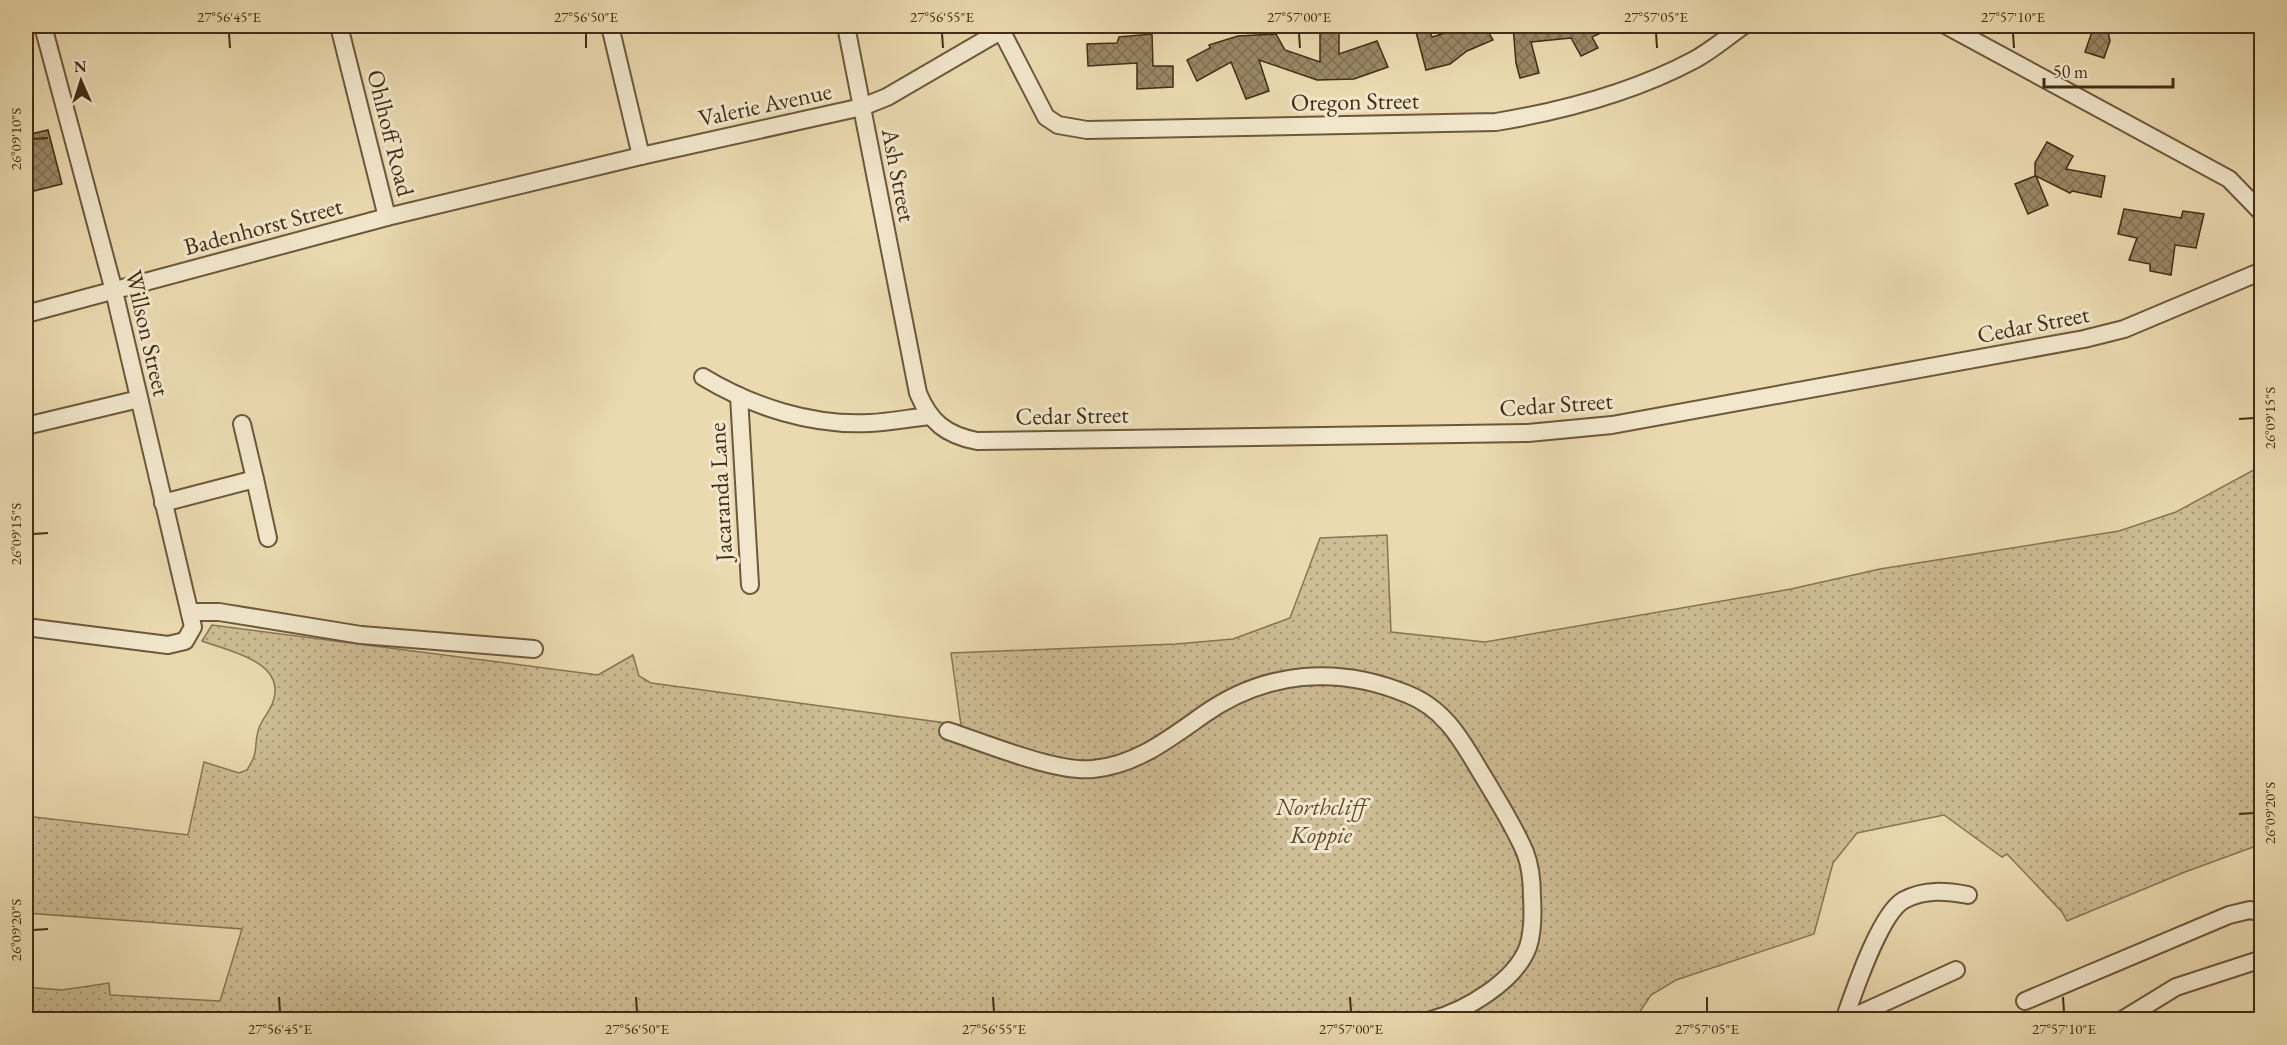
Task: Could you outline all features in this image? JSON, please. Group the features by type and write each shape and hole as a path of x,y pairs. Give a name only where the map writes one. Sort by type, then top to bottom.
{"street":[{"name":"Willson Street","path":"26,627 175,645 185,641 192,632 190,612 114,291 43,26"},
{"name":"Ohlhoff Road","path":"339,26 387,217"},
{"path":"610,26 640,156"},
{"name":"Ash Street","path":"846,26 905,333"},
{"name":"Oregon Street","path":"1005,28 1046,117 1058,125 1087,130 1496,122 1538,114 1666,74 1695,60 1743,26"},
{"path":"1947,26 2229,179 2262,213"},
{"name":"Valerie Avenue","path":"514,186 862,107 887,97 1005,28"},
{"name":"Badenhorst Street","path":"26,314 387,217 514,186"},
{"name":"Cedar Street","path":"905,333 918,393 930,416 937,426 957,437 977,441 1528,433 1612,425 2104,335 2262,271"},
{"name":"Jacaranda Lane","path":"704,376 739,396 796,415 836,423 871,423 930,416"},
{"name":"Jacaranda Lane","path":"739,396 750,585"},
{"path":"26,426 139,399"},
{"path":"242,424 268,538"},
{"path":"163,503 255,479"},
{"path":"190,612 219,612 361,635 534,649"},
{"path":"948,731 1063,767 1092,770 1143,754 1250,687 1289,677 1334,676 1407,693 1427,703 1456,732 1526,854 1531,875 1533,918 1527,948 1514,969 1476,1002 1431,1020"},
{"path":"1845,1020 1863,967 1891,913 1903,901 1927,892 1943,891 1968,896"},
{"path":"2025,1001 2229,915 2250,910 2262,913"},
{"path":"2122,1020 2176,987 2262,959"},
{"path":"1845,1020 1956,970"}],"green space":[{"name":"Northcliff Koppie","path":"2261,466 2261,858 2256,846 2185,872 2067,921 2062,912 2007,854 2002,857 1944,815 1857,833 1833,863 1814,934 1676,980 1651,995 1635,1019 26,1020 26,987 62,990 109,983 110,995 220,1001 242,929 26,913 26,816 188,835 204,762 239,773 247,770 255,753 259,727 273,702 275,688 264,667 240,654 202,641 212,625 598,675 633,655 639,676 651,683 961,725 951,653 1176,644 1233,639 1290,618 1320,538 1387,535 1391,632 1485,642 1791,589 1880,569 2119,531 2176,512"}],"building":[{"path":"1468,26 1485,26 1493,40 1467,51 1450,64 1426,70 1416,32 1429,29 1432,37"},
{"path":"1513,26 1616,26 1592,37 1598,48 1581,56 1571,38 1531,42 1539,73 1520,78 1516,63"},
{"path":"2094,26 2107,26 2110,41 2104,58 2085,52"},
{"path":"1339,31 1339,54 1377,41 1388,67 1354,79 1317,80 1259,60 1269,91 1246,99 1231,62 1197,81 1187,60 1210,48 1209,45 1238,36 1276,34 1285,50 1320,62 1320,32"},
{"path":"1152,34 1153,66 1173,66 1173,87 1137,89 1137,63 1088,66 1087,44 1117,43 1119,37"},
{"path":"48,130 62,184 26,193 26,135"},
{"path":"2047,142 2073,156 2066,169 2105,176 2101,197 2072,191 2070,193 2036,176 2048,205 2028,214 2015,184 2035,176 2035,163"},
{"path":"2124,209 2181,218 2183,211 2204,214 2196,248 2175,245 2171,275 2150,271 2150,264 2129,260 2137,238 2118,234"}]}
